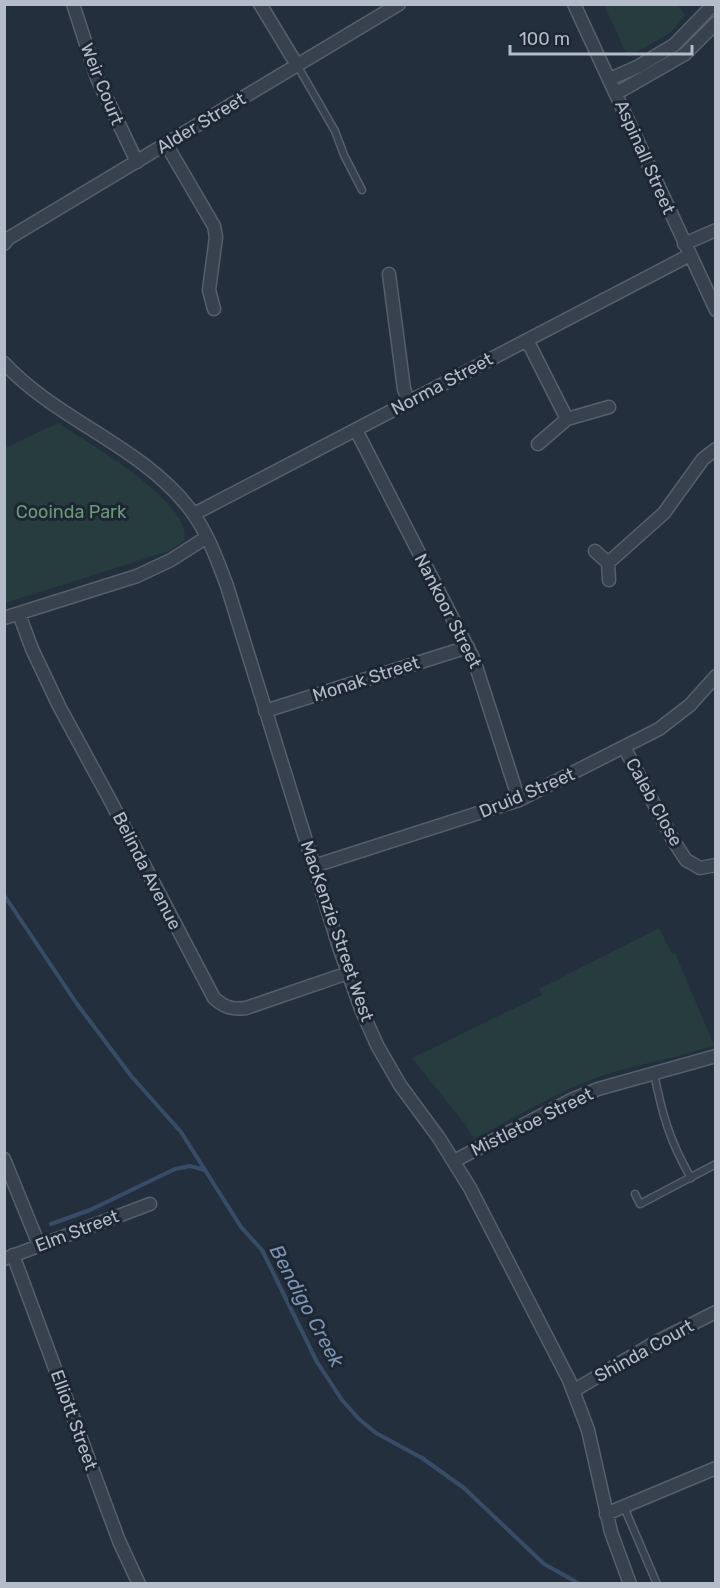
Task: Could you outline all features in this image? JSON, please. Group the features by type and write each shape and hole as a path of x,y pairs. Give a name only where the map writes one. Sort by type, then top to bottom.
{"street":[{"name":"Weir Court","path":"73,4 101,87 137,162"},
{"path":"260,4 297,65"},
{"name":"Alder Street","path":"6,241 399,4"},
{"name":"Aspinall Street","path":"574,4 716,310"},
{"path":"610,79 639,66 674,45 714,4"},
{"path":"617,93 680,58 716,23"},
{"path":"166,144 214,226 216,237 209,290 214,309"},
{"name":"Norma Street","path":"194,514 526,340 687,249 716,230"},
{"path":"388,274 404,389 409,402"},
{"path":"526,340 567,418"},
{"name":"MacKenzie Street West","path":"4,363 51,402 146,466 173,490 194,514 207,537 227,586 348,973 369,1028 385,1060 454,1161 474,1196 573,1390 588,1430 606,1514 630,1584"},
{"path":"538,444 567,418 609,407"},
{"name":"Nankoor Street","path":"356,430 480,674 519,800"},
{"path":"608,563 664,513 703,459 716,449"},
{"path":"4,618 137,576 171,560 207,537"},
{"path":"595,551 608,563 609,580"},
{"name":"Belinda Avenue","path":"19,614 32,649 59,706 214,998 231,1009 246,1008 348,973"},
{"name":"Monak Street","path":"265,711 468,647"},
{"name":"Druid Street","path":"314,866 519,800 659,729 690,705 716,676"},
{"name":"Caleb Close","path":"624,747 686,860 700,868 716,865"},
{"name":"Mistletoe Street","path":"454,1161 573,1099 598,1089 716,1056"},
{"path":"4,1159 39,1245"},
{"name":"Elm Street","path":"9,1257 150,1203"},
{"name":"Elliott Street","path":"9,1257 119,1541 139,1584"},
{"name":"Shinda Court","path":"573,1390 656,1342 716,1312"},
{"path":"606,1514 716,1468"}],"lane":[{"path":"297,65 335,131 344,155 362,190"},
{"path":"654,1073 671,1141 691,1178"},
{"path":"635,1194 640,1204 716,1164"},
{"path":"623,1507 657,1584"}],"green space":[{"path":"604,5 678,5 685,16 670,33 628,57"},
{"name":"Cooinda Park","path":"58,423 136,475 156,492 173,509 183,526 184,541 169,551 5,603 5,448"},
{"path":"659,928 672,954 675,953 714,1045 590,1080 556,1095 474,1139 465,1124 412,1058 542,995 539,989"}],"waterway":[{"name":"Bendigo Creek","path":"4,895 77,1004 132,1077 181,1132 241,1227 262,1250 317,1362 342,1400 376,1433 422,1458 464,1488 544,1564 580,1584"},
{"path":"51,1224 90,1210 175,1169 190,1166 205,1170"}]}
